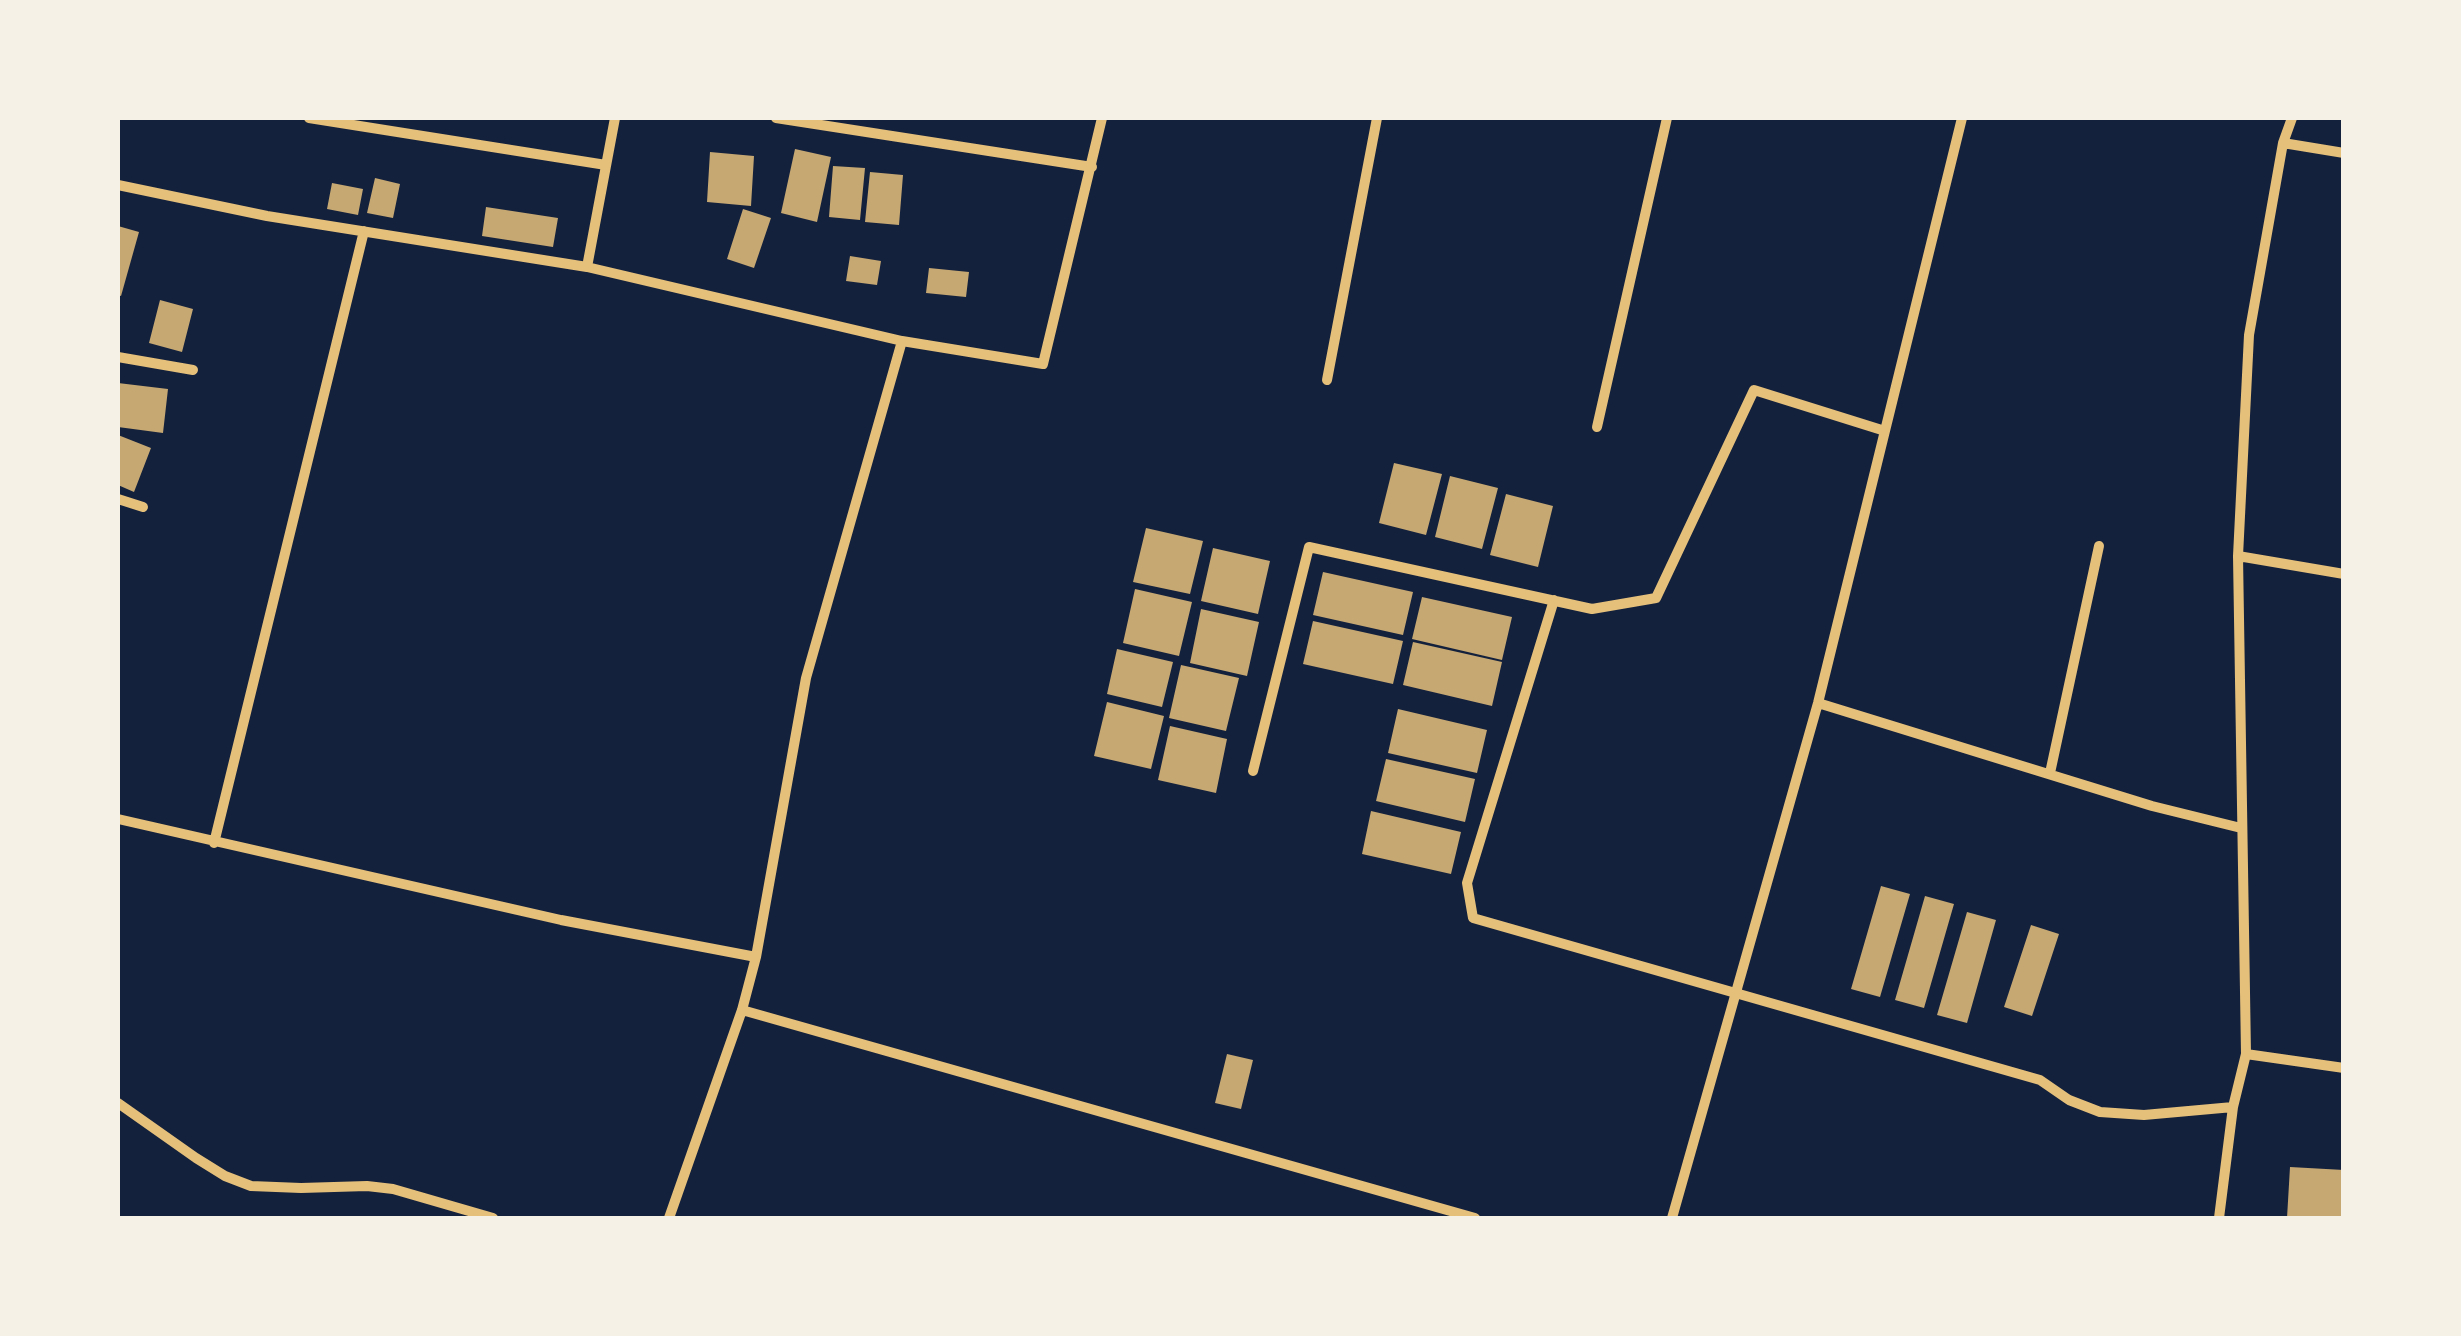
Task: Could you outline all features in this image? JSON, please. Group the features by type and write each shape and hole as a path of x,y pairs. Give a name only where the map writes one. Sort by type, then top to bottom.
{"street":[{"path":"310,118 606,165"},
{"path":"586,267 615,118"},
{"path":"776,118 1092,167"},
{"path":"118,185 267,216 586,267 902,341 1043,364 1102,118"},
{"path":"1327,380 1376,118"},
{"path":"1597,426 1667,118"},
{"path":"1672,1218 1818,703 1962,118"},
{"path":"2219,1218 2233,1107 2246,1054 2238,556 2250,336 2282,143 2292,118"},
{"path":"2282,143 2344,153"},
{"path":"214,843 364,231"},
{"path":"668,1218 742,1010 756,957 806,678 902,341"},
{"path":"118,357 193,370"},
{"path":"1253,771 1309,546 1592,608 1656,598 1754,390 1884,432"},
{"path":"118,499 143,507"},
{"path":"2050,773 2099,546"},
{"path":"2238,556 2344,574"},
{"path":"1554,600 1467,883 1473,918 2040,1080 2069,1100 2100,1112 2144,1114 2233,1107"},
{"path":"1818,703 2152,806 2241,828"},
{"path":"118,819 561,920 756,957"},
{"path":"742,1010 1474,1218"},
{"path":"2246,1054 2344,1068"},
{"path":"118,1103 196,1158 251,1186 393,1189 493,1218"}],"building":[{"path":"795,149 831,157 817,222 781,213"},
{"path":"710,152 754,156 751,206 707,202"},
{"path":"833,166 865,168 860,220 829,217"},
{"path":"870,172 903,175 899,225 865,222"},
{"path":"375,178 400,184 393,218 367,213"},
{"path":"332,183 363,189 358,215 327,209"},
{"path":"486,207 558,218 553,247 482,236"},
{"path":"743,209 771,218 754,268 727,259"},
{"path":"118,226 139,232 121,296 118,295"},
{"path":"850,256 881,261 877,285 846,281"},
{"path":"929,268 969,272 966,297 926,293"},
{"path":"160,300 193,309 182,352 149,343"},
{"path":"118,383 168,389 163,433 118,427"},
{"path":"118,435 151,448 134,492 118,485"},
{"path":"1394,463 1442,474 1426,535 1379,523"},
{"path":"1450,476 1498,488 1482,549 1435,537"},
{"path":"1506,494 1553,506 1538,567 1490,555"},
{"path":"1146,528 1203,541 1190,594 1133,582"},
{"path":"1213,548 1270,561 1258,614 1201,601"},
{"path":"1323,572 1413,592 1403,635 1313,615"},
{"path":"1135,589 1192,602 1179,656 1123,643"},
{"path":"1422,597 1512,617 1502,660 1412,639"},
{"path":"1201,609 1259,622 1247,676 1190,663"},
{"path":"1313,621 1403,641 1393,684 1303,664"},
{"path":"1413,642 1502,662 1492,706 1403,685"},
{"path":"1117,649 1173,662 1162,707 1107,694"},
{"path":"1181,665 1239,678 1226,731 1169,718"},
{"path":"1107,702 1164,716 1151,769 1094,756"},
{"path":"1398,709 1487,730 1477,773 1388,753"},
{"path":"1170,726 1227,739 1216,793 1158,780"},
{"path":"1386,759 1475,779 1465,822 1376,801"},
{"path":"1371,811 1461,832 1451,874 1362,854"},
{"path":"1881,886 1910,894 1880,997 1851,989"},
{"path":"1925,896 1954,904 1924,1008 1895,1000"},
{"path":"1967,912 1996,920 1967,1023 1937,1015"},
{"path":"2031,925 2059,934 2032,1016 2004,1007"},
{"path":"1227,1054 1253,1060 1241,1109 1215,1103"},
{"path":"2290,1167 2344,1170 2344,1218 2287,1218"}]}
